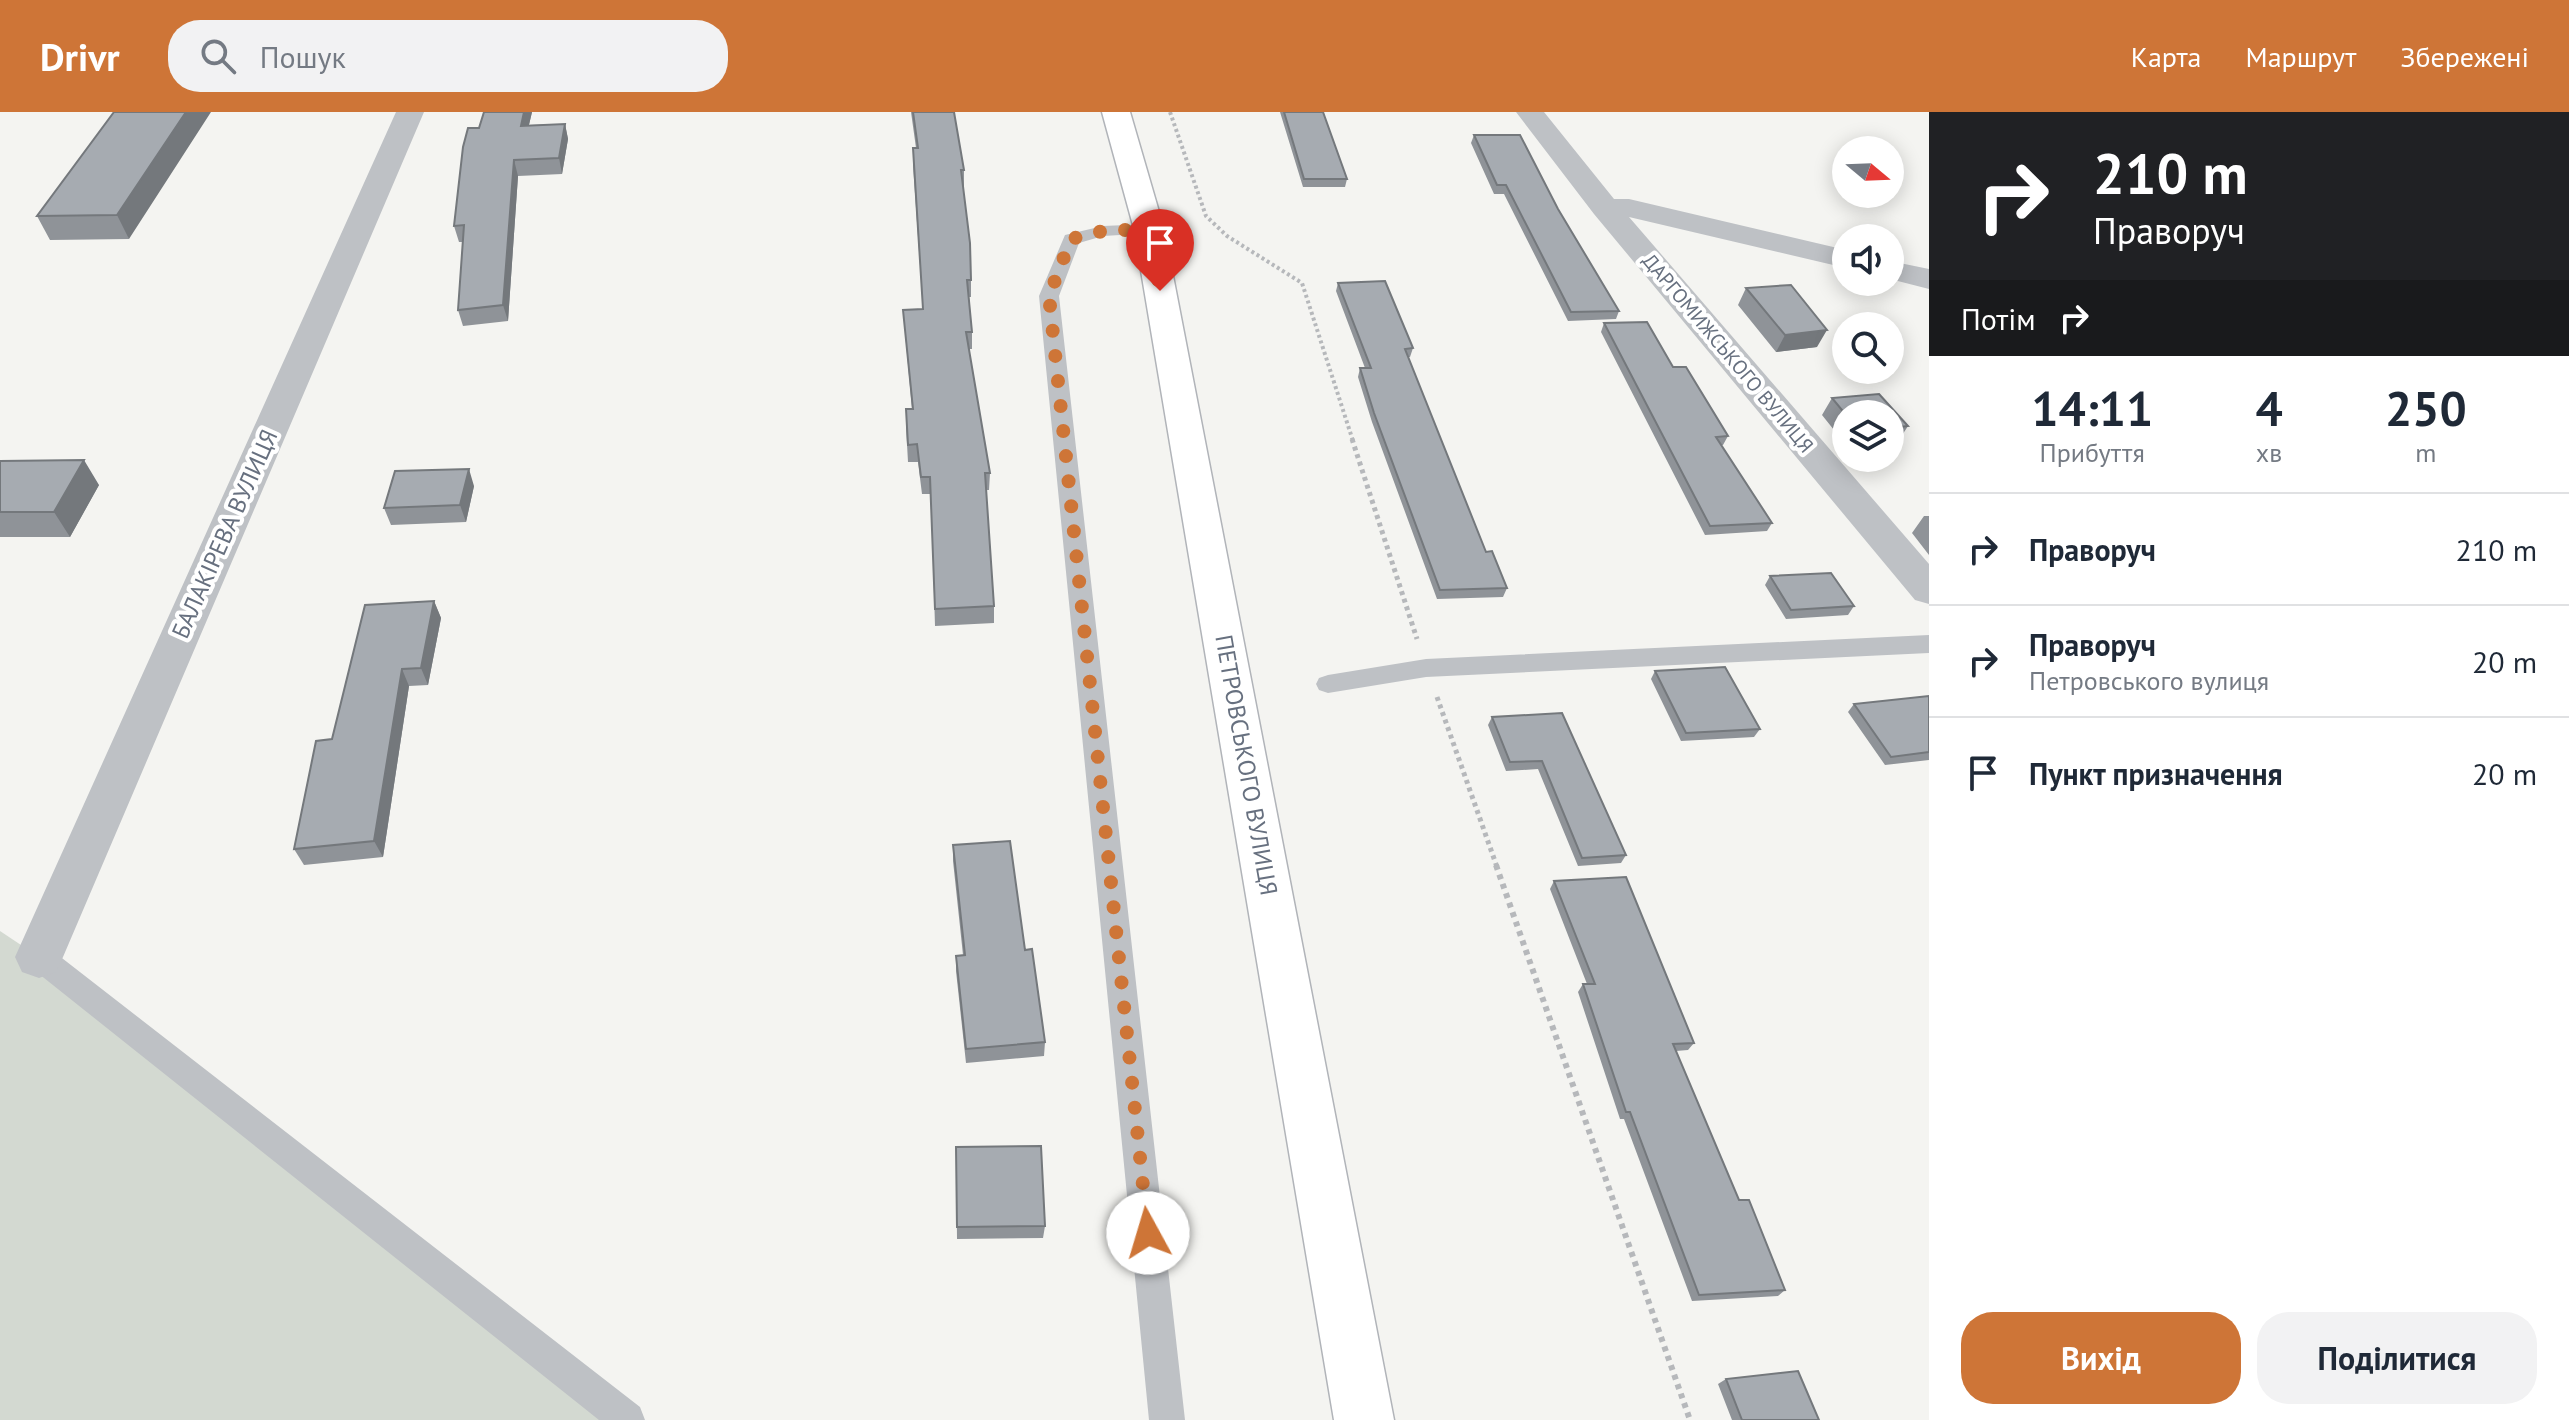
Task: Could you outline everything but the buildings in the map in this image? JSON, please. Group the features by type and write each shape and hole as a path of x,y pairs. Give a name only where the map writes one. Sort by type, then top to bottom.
{"main road":[{"name":"ПЕТРОВСЬКОГО ВУЛИЦЯ","path":"1116,112 1149,229 1328,1236 1364,1420"}],"street":[{"name":"БАЛАКІРЕВА ВУЛИЦЯ","path":"39,957 410,112"},
{"name":"ДАРГОМИЖСЬКОГО ВУЛИЦЯ","path":"1530,112 1605,208 1929,590"},
{"path":"1605,208 1629,208 1832,256"},
{"path":"1904,273 1929,279"}],"lane":[{"path":"1149,229 1103,231 1071,239 1049,296 1167,1420"},
{"path":"1328,684 1426,668 1929,644"},
{"path":"39,957 627,1420"}],"path":[{"path":"1170,112 1206,216 1216,230 1287,268 1302,283 1426,668 1690,1420"}],"shaded area":[{"path":"0,931 39,957 627,1420 0,1420"}],"route":[{"path":"1148,1233 1049,296 1071,239 1103,231 1149,229 1160,291"}]}
